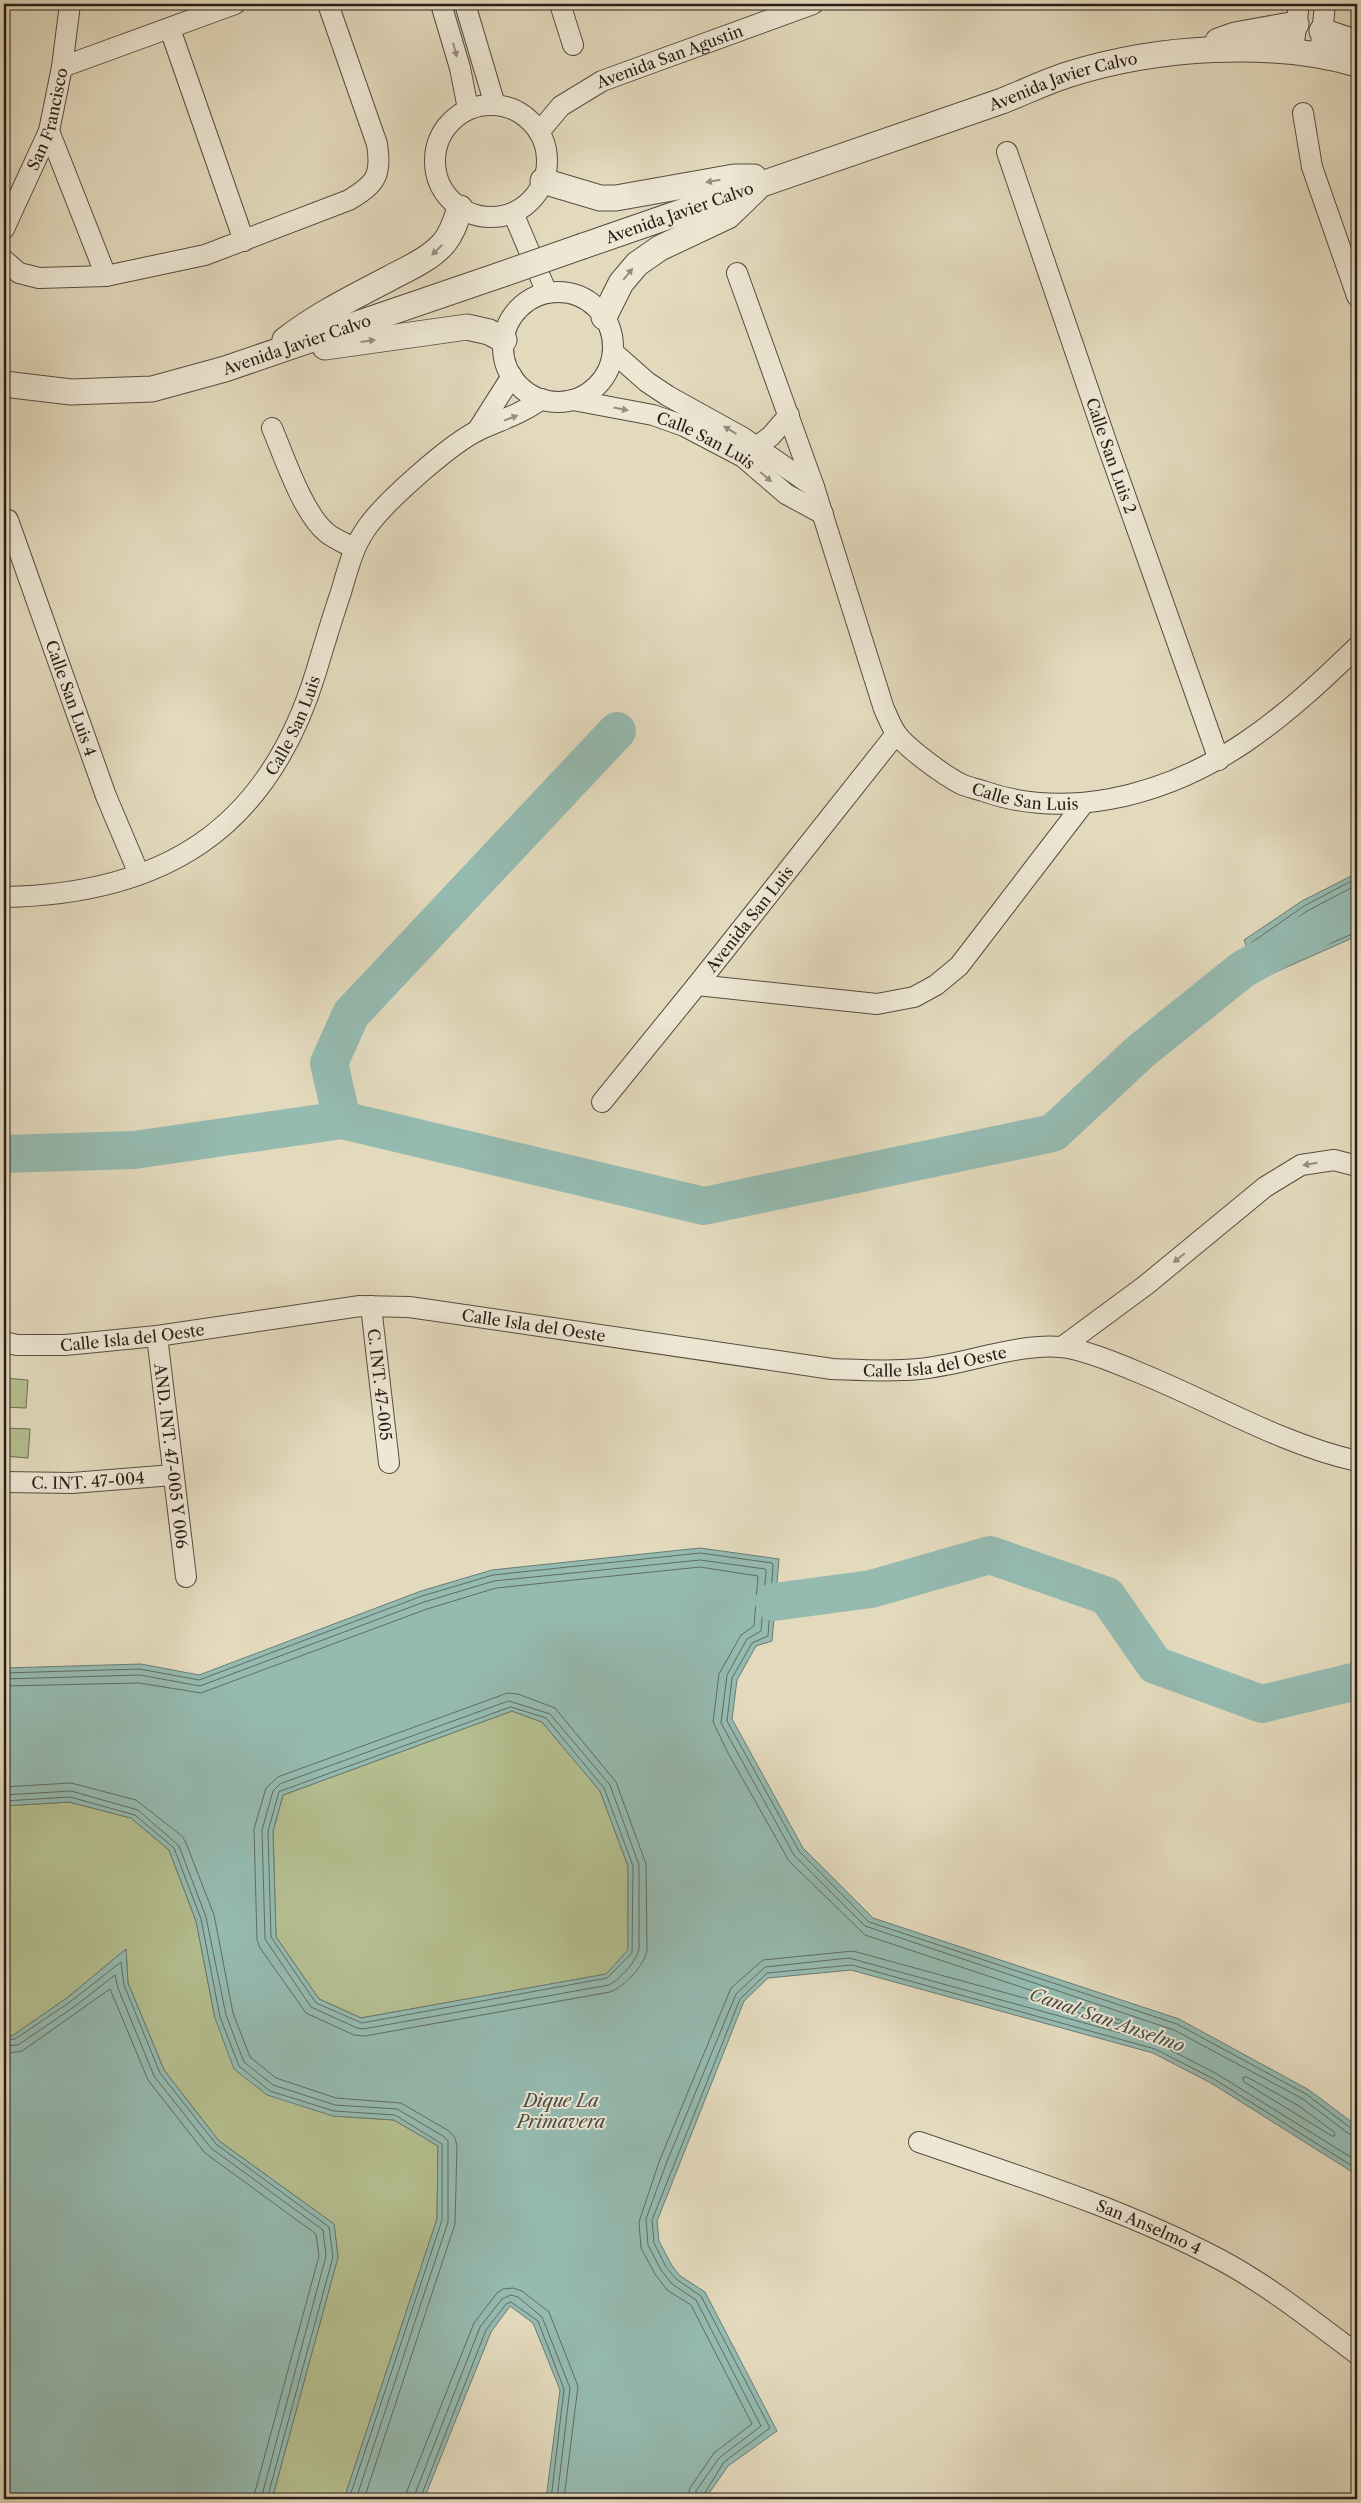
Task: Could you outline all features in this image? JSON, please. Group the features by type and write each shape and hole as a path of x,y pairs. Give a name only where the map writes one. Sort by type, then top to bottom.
{"street":[{"name":"San Francisco","path":"4,229 49,131 62,67 70,4"},
{"path":"62,67 235,4"},
{"path":"4,260 19,273 39,278 106,276 205,255 349,200 367,189 376,177 380,161 377,144 328,4"},
{"path":"440,4 460,68 468,109"},
{"path":"465,4 495,105"},
{"path":"560,4 573,45"},
{"name":"Avenida San Agustin","path":"539,132 561,106 602,81 813,4"},
{"path":"1325,4 1321,43 1357,43"},
{"path":"1189,52 1298,14 1293,50"},
{"path":"170,29 244,241"},
{"name":"Avenida Javier Calvo","path":"4,384 71,392 152,389 225,370 1002,101 1070,74 1137,59 1189,52 1242,49 1293,50 1321,43 1357,64"},
{"path":"495,105 513,109 528,119 539,132 547,156 543,181 536,194 526,205 512,213 494,217 476,215 460,208 443,190 435,167 437,143 449,122 468,109 495,105"},
{"path":"1302,113 1312,167 1357,296"},
{"path":"49,131 106,276"},
{"name":"Calle San Luis 2","path":"1007,152 1108,447 1219,760"},
{"path":"543,181 600,198 616,198 734,177 769,181"},
{"path":"604,317 621,283 637,264 660,248 728,216 769,181"},
{"path":"268,355 302,327 430,256 444,242 453,229 460,208"},
{"path":"512,213 547,293"},
{"name":"Calle San Luis","path":"737,273 790,415 884,709 896,734 926,760 962,784 1001,797 1032,803 1084,803 1132,795 1171,783 1219,760 1263,731 1304,698 1357,647"},
{"path":"569,292 589,301 604,317 612,334 613,352 609,368 600,382 588,393 573,400 553,401 542,399 520,386 512,376 505,359 504,340 508,324 518,310 531,299 547,293 569,292"},
{"path":"268,355 467,327 489,332 504,340"},
{"name":"Calle San Luis","path":"613,352 647,382 668,396 708,417 749,452 786,494 823,514"},
{"name":"Calle San Luis","path":"477,431 512,376"},
{"name":"Calle San Luis","path":"4,896 76,890 139,874 182,855 228,823 261,788 296,728 314,678 354,548 367,527 385,506 450,450 477,431 522,414 542,399"},
{"name":"Calle San Luis","path":"573,400 653,416 684,426 749,452 814,487"},
{"path":"749,452 771,436 790,415"},
{"path":"272,428 302,498 314,518 326,532 354,548"},
{"name":"Calle San Luis 4","path":"8,520 106,796 139,874"},
{"name":"Avenida San Luis","path":"602,1102 697,986 896,734"},
{"path":"697,986 877,1004 914,998 936,985 959,966 1084,803"},
{"path":"1062,1347 1146,1285 1272,1183 1301,1165 1334,1160 1357,1166"},
{"name":"Calle Isla del Oeste","path":"4,1342 17,1345 65,1345 157,1336 371,1306 437,1311 832,1369 877,1371 920,1369 1040,1347 1062,1347 1114,1362 1154,1378 1298,1444 1357,1461"},
{"name":"C. INT. 47-005","path":"371,1306 389,1463"},
{"name":"AND. INT. 47-005 Y 006","path":"157,1336 186,1578"},
{"name":"C. INT. 47-004","path":"4,1482 72,1483 173,1475"},
{"name":"San Anselmo 4","path":"919,2142 1056,2189 1151,2226 1222,2260 1300,2311 1357,2354"}],"green space":[{"path":"4,1378 28,1380 26,1408 4,1407"},
{"path":"4,1428 30,1429 28,1458 4,1456"},
{"path":"512,1711 542,1722 600,1791 628,1866 628,1950 607,1974 361,2018 319,1999 276,1937 273,1831 283,1795"},
{"path":"69,1802 131,1818 169,1850 196,1921 215,2018 333,2116 394,2120 438,2146 437,2219 344,2499 272,2499 338,2257 334,2224 219,2141 164,2070 128,1983 126,1949 67,1998 12,2036 4,2035 4,1806"}],"water":[{"path":"1357,873 1357,936 1260,979 1244,940 1302,901"},
{"name":"Dique La Primavera","path":"700,1548 779,1559 772,1641 756,1646 737,1680 732,1719 803,1848 873,1918 1179,2019 1309,2090 1357,2126 1357,2175 1211,2083 1153,2053 851,1970 768,1978 744,2001 657,2221 659,2241 671,2264 679,2275 705,2292 777,2431 728,2466 705,2499 546,2499 560,2390 533,2323 510,2306 491,2332 424,2499 344,2499 437,2219 438,2146 394,2120 333,2116 267,2095 234,2069 215,2018 196,1921 169,1850 131,1818 69,1802 4,1806 4,1668 141,1664 199,1675 421,1591 492,1570","holes":["512,1711 542,1722 600,1791 628,1866 628,1950 606,1974 361,2018 319,1999 276,1937 273,1831 283,1795"]},
{"path":"126,1949 128,1983 164,2070 219,2141 334,2224 338,2257 272,2499 4,2499 4,2035 12,2036 67,1998"}],"waterway":[{"path":"617,731 351,1014 329,1063 342,1120 704,1206 1053,1133 1141,1051 1243,969 1357,907"},
{"path":"4,1154 134,1150 342,1120"},
{"path":"774,1602 871,1589 990,1555 1107,1596 1155,1665 1262,1704 1357,1681"}],"water label":[{"name":"Canal San Anselmo","path":"1107,2020"}]}
